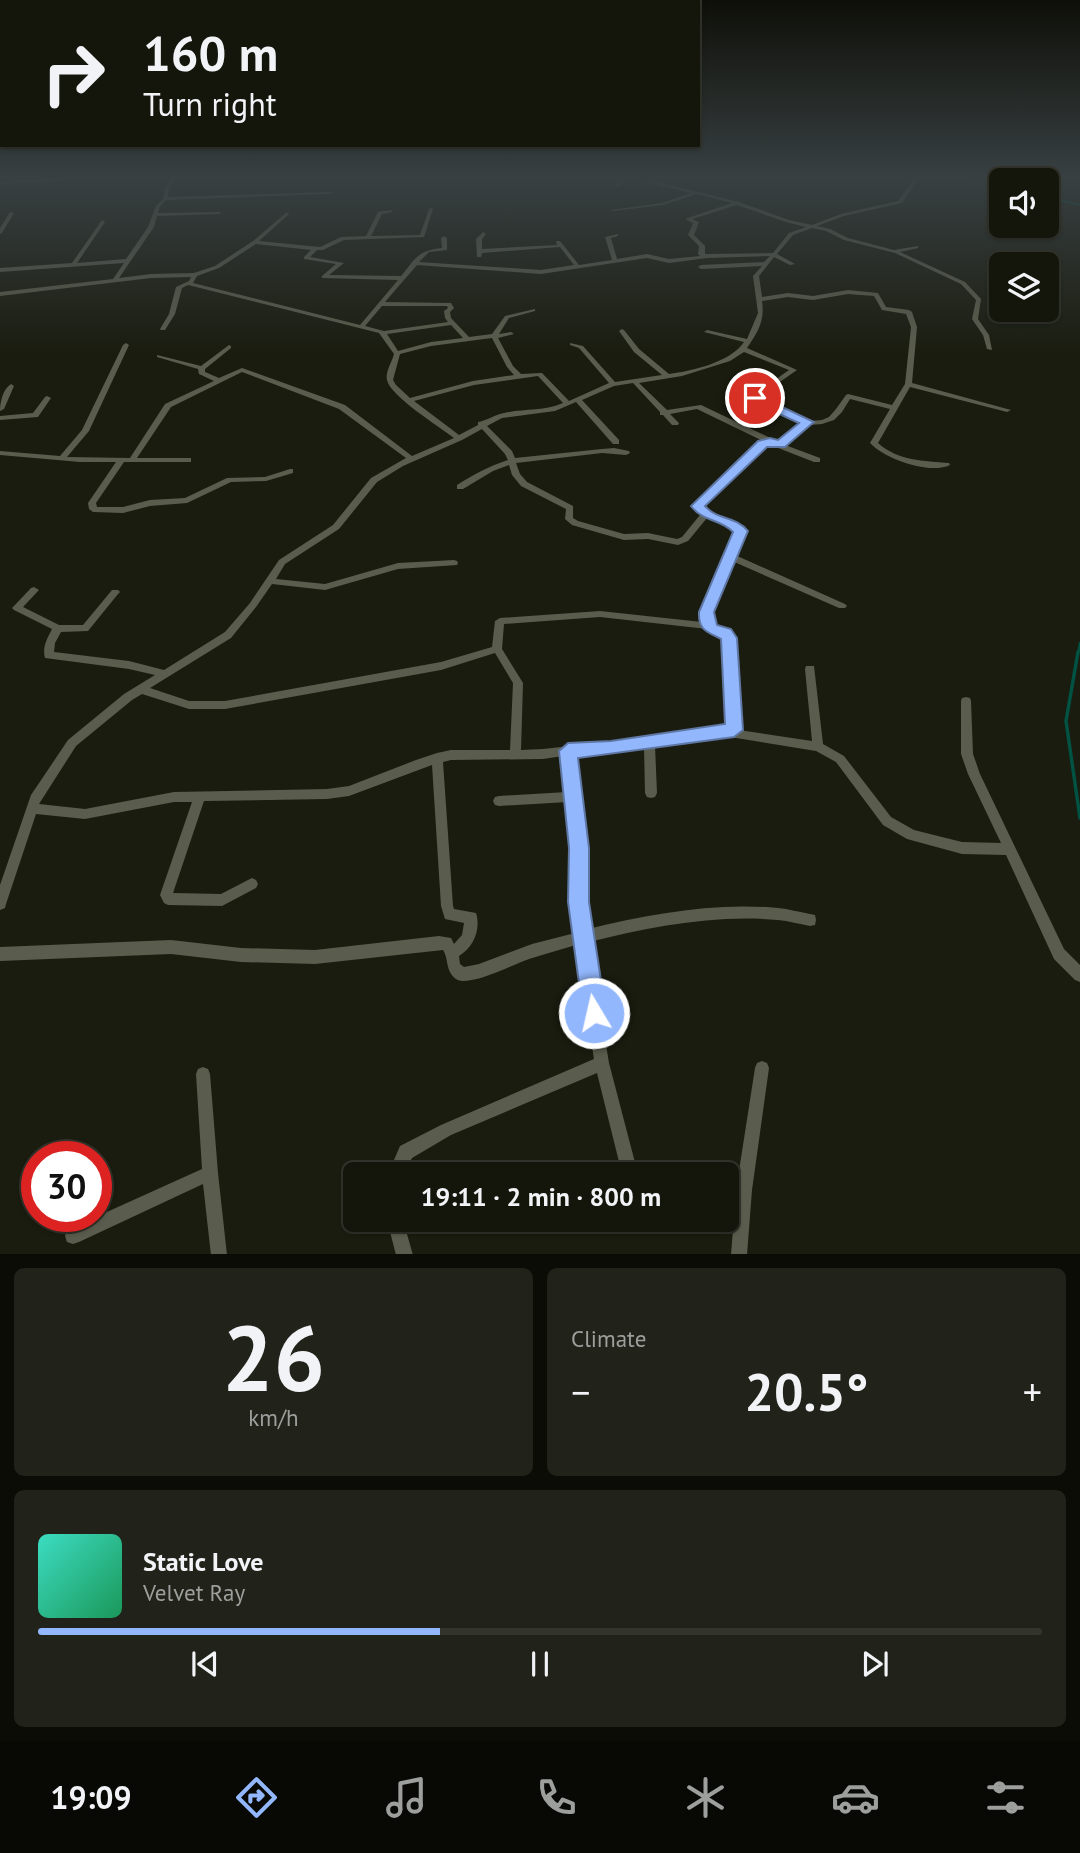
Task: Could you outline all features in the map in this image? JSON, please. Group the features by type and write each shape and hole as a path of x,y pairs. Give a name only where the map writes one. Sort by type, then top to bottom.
{"street":[{"path":"74,264 92,237"},
{"path":"115,280 142,237"},
{"path":"0,294 115,280 195,275 216,267 261,237"},
{"path":"255,242 316,248 332,246 343,239 408,237"},
{"path":"476,266 481,251 481,237"},
{"path":"610,237 615,260"},
{"path":"693,237 702,246 701,254 705,256"},
{"path":"0,904 35,799 72,743 108,711 228,635 282,562 336,527 374,480 500,416 555,409 613,384 668,377 713,367 743,349 748,341 761,313 756,276 787,237"},
{"path":"843,237 896,253 969,287 979,300 975,319 986,335 990,349"},
{"path":"362,326 401,278 428,251 445,249 444,238"},
{"path":"481,251 558,244 577,266"},
{"path":"896,253 916,247"},
{"path":"316,248 306,258 341,263 324,275 327,278 401,278"},
{"path":"417,263 541,272 647,256 669,261 705,256 772,254 792,264"},
{"path":"0,270 127,261"},
{"path":"701,267 764,264"},
{"path":"163,329 172,314 179,287 190,282 195,275"},
{"path":"190,282 384,333 454,323"},
{"path":"761,299 788,295 813,298 848,292 876,294 884,309 909,312 914,327 908,384 892,407 884,430 874,443 879,450 937,466 946,465"},
{"path":"381,304 410,306 443,302 451,308 448,318 468,340"},
{"path":"494,336 507,317 533,310"},
{"path":"622,331 636,352 648,358 668,377"},
{"path":"707,332 748,341"},
{"path":"384,333 390,348 397,353"},
{"path":"397,353 431,344 511,334"},
{"path":"494,336 510,367 519,376"},
{"path":"572,344 581,347 613,384"},
{"path":"62,458 85,431 126,345"},
{"path":"202,368 229,347"},
{"path":"743,349 794,370 755,398 806,420 807,424"},
{"path":"397,353 390,380 394,391 437,419 459,439"},
{"path":"159,356 202,368"},
{"path":"202,368 201,373 220,381"},
{"path":"132,460 163,411 237,371 251,370 258,378 342,407 412,459"},
{"path":"408,401 473,383 540,374 568,404"},
{"path":"634,381 663,413 675,422"},
{"path":"908,384 1007,410"},
{"path":"0,409 11,386"},
{"path":"704,624 712,593 740,535 740,528 705,515 698,509 699,504 763,444 776,443 807,424 826,423 838,414 848,396 892,407"},
{"path":"0,418 35,415 47,398"},
{"path":"576,399 616,442"},
{"path":"663,413 698,407 817,460"},
{"path":"481,424 512,461 516,475 524,484 568,506 571,509 570,520 588,528 624,537 648,536 678,542 685,539 705,515"},
{"path":"460,487 495,465 512,461 548,454 608,450 626,453"},
{"path":"0,453 62,458 188,460"},
{"path":"122,460 92,503 93,509 124,510 150,503 187,500 230,480 267,480 290,471"},
{"path":"729,556 842,606"},
{"path":"269,581 325,587 398,566 454,563"},
{"path":"34,590 17,608 58,628 85,629 116,592"},
{"path":"515,753 518,683 497,649 500,621 600,614 704,624 729,638 736,726 730,733"},
{"path":"58,628 50,643 49,655 129,665 166,674"},
{"path":"143,690 189,705 225,705 441,666 497,649"},
{"path":"810,669 818,747"},
{"path":"966,701 967,754 1059,954 1080,975"},
{"path":"33,809 85,814 174,797 349,791 437,758 568,751 730,733 793,746 818,747 839,759 887,821 911,835 962,848 1009,849"},
{"path":"649,743 651,793"},
{"path":"568,751 583,939 602,1063 627,1162"},
{"path":"437,758 447,906 450,915 471,917 467,943 462,949 452,952"},
{"path":"499,801 573,797"},
{"path":"199,798 166,895 168,899 222,900 253,884"},
{"path":"0,954 171,947 241,955 315,957 446,943 452,952 454,967 461,974 468,974 532,951 731,911 787,913 810,920"},
{"path":"401,1162 406,1152 446,1130 602,1063"},
{"path":"739,1254 744,1191 762,1068"},
{"path":"203,1074 209,1173 219,1254"},
{"path":"73,1236 209,1173"},
{"path":"398,1232 405,1254"}],"waterway":[{"path":"1078,654 1080,643"},
{"path":"1078,652 1066,721 1080,818"}],"route":[{"path":"594,1013 579,902 579,848 568,751 660,742 730,733 734,730 736,726 729,638 725,633 709,626 706,612 741,531 734,524 705,515 698,506 763,444 770,441 780,445 808,422 755,398"}]}
